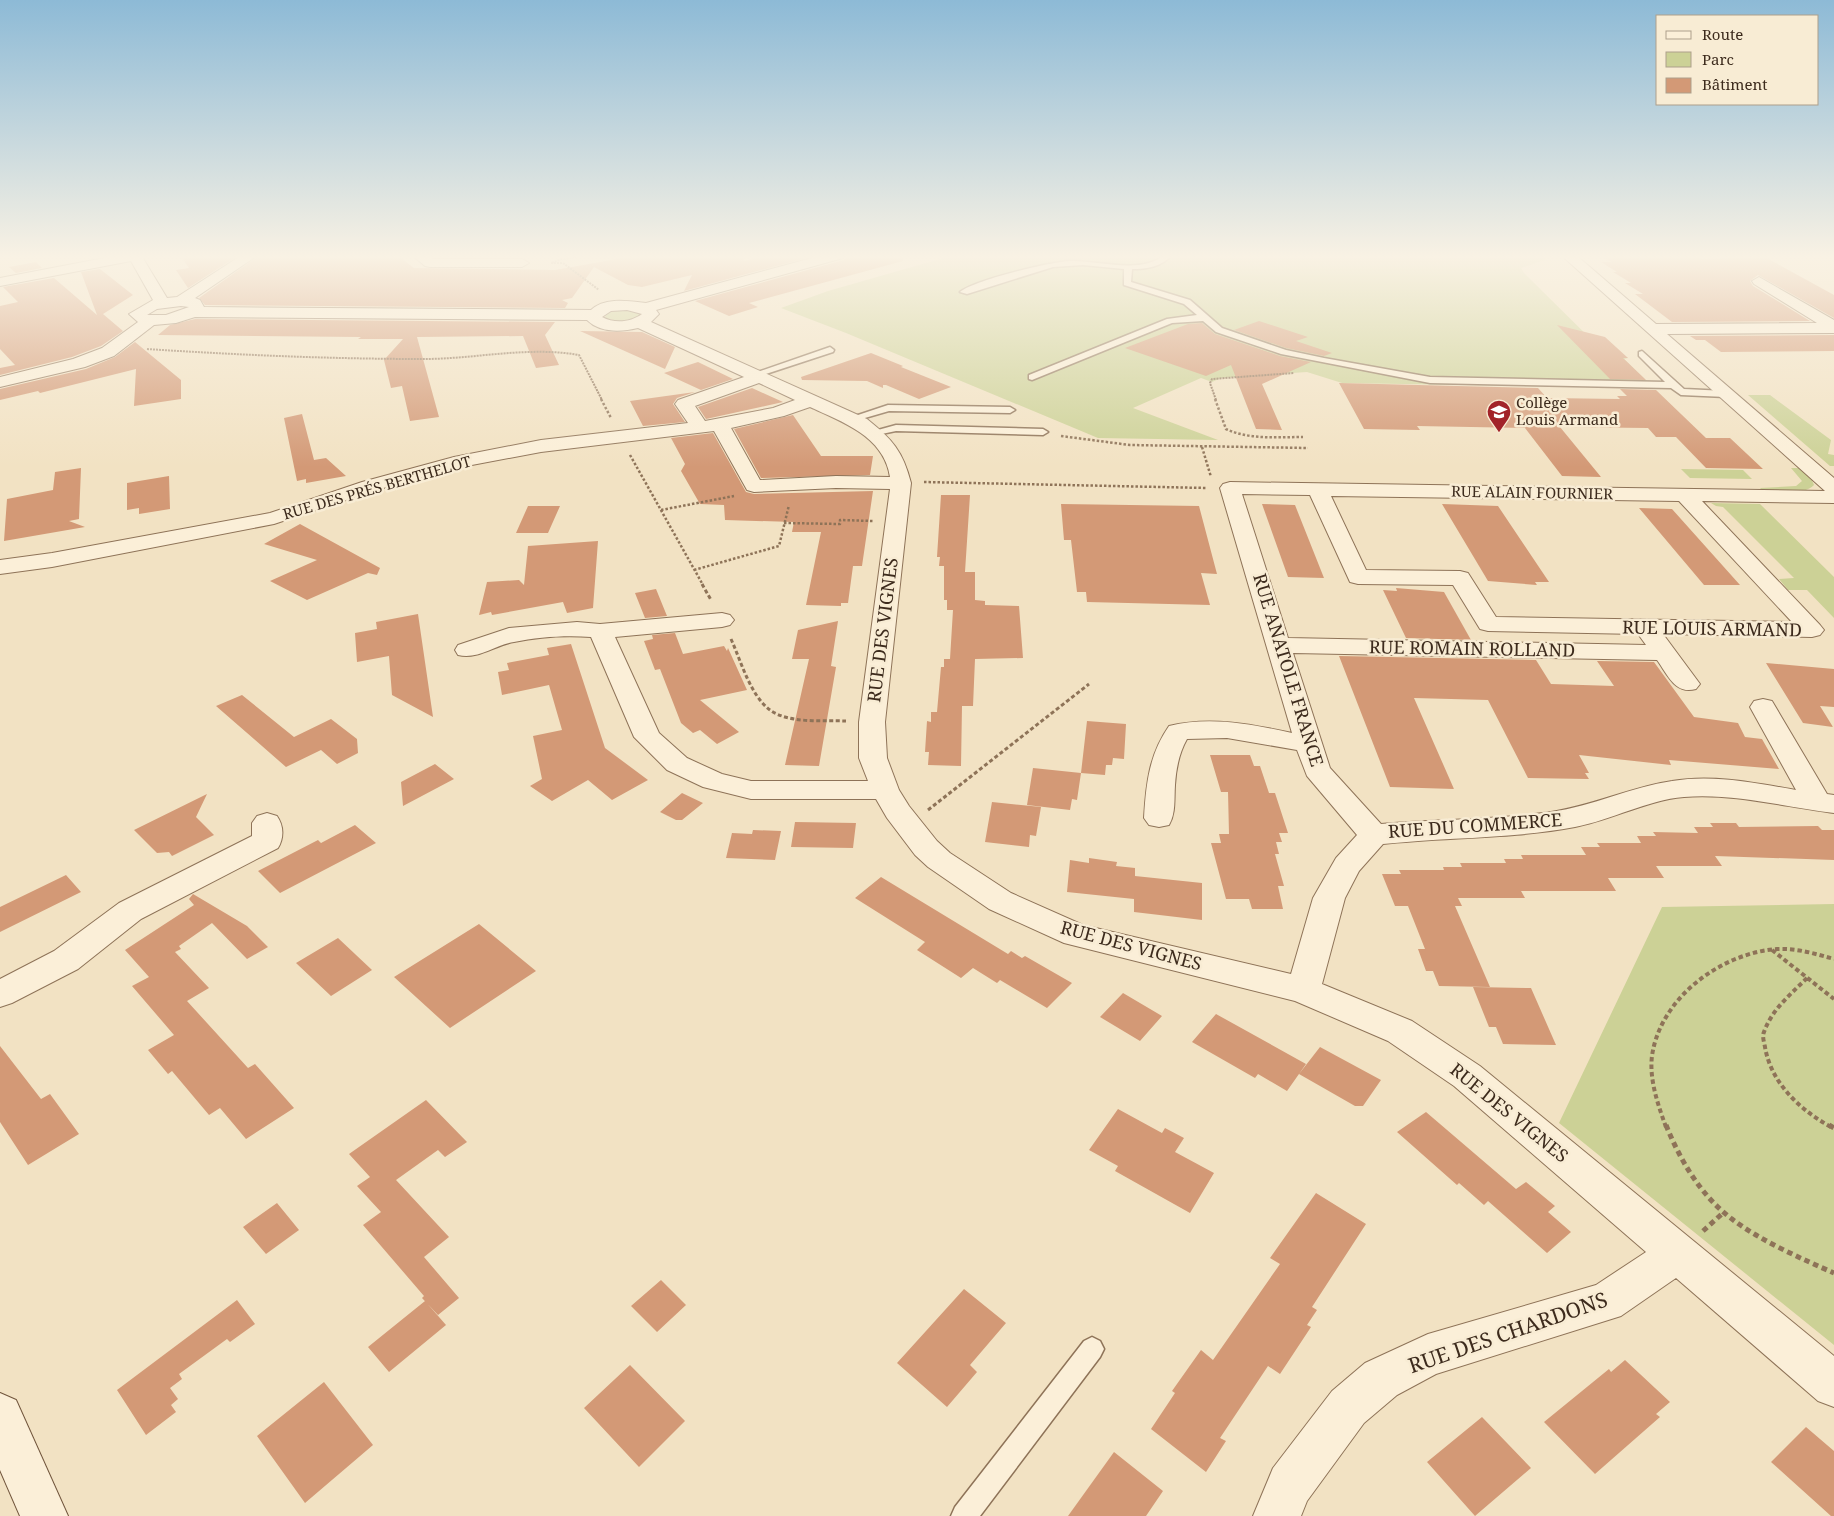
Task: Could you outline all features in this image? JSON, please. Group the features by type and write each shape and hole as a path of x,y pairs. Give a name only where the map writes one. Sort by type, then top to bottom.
{"street":[{"path":"0,382 79,363 112,349 143,326"},
{"name":"RUE DES VIGNES","path":"662,326 757,376 851,419 886,443 898,462 901,483 872,722 873,758 891,801 926,848 939,860 1000,901 1075,935 1303,990 1400,1031 1466,1076 1686,1245 1834,1385"},
{"path":"1649,326 1834,488"},
{"path":"1653,329 1834,328"},
{"path":"757,376 684,404 710,427 754,486 836,482 901,483"},
{"name":"RUE DES PRÉS BERTHELOT","path":"0,567 52,560 274,518 369,486 454,462 541,446 710,427 778,412 812,400"},
{"name":"RUE ALAIN FOURNIER","path":"1223,488 1834,497"},
{"name":"RUE ANATOLE FRANCE","path":"1223,488 1280,645 1317,770 1374,835"},
{"path":"1318,490 1358,576 1460,578 1501,649"},
{"name":"RUE LOUIS ARMAND","path":"1488,624 1812,630 1685,495"},
{"path":"467,650 509,634 577,629 600,631 722,620"},
{"path":"1645,627 1687,684"},
{"path":"600,631 647,737 677,764 713,781 751,790 891,801"},
{"name":"RUE ROMAIN ROLLAND","path":"1280,645 1664,653"},
{"path":"1763,707 1826,803"},
{"path":"1159,818 1160,783 1171,740 1178,732 1195,729 1236,730 1309,745"},
{"name":"RUE DU COMMERCE","path":"1303,990 1329,898 1347,865 1374,835 1421,830 1532,825 1577,818 1681,788 1722,787 1826,803"},
{"path":"0,994 66,960 130,911 267,841 267,823"},
{"name":"RUE DES CHARDONS","path":"1277,1516 1290,1485 1348,1407 1381,1379 1428,1355 1606,1302 1647,1276 1686,1245"},
{"path":"0,1416 44,1516"}],"lane":[{"path":"1032,377 1158,326"},
{"path":"1215,326 1219,330 1284,352 1430,380 1673,384"},
{"path":"757,376 830,350"},
{"path":"1642,354 1685,393 1726,394"},
{"path":"851,419 888,408 1010,410"},
{"path":"872,433 896,428 1043,432"},
{"path":"964,1516 1092,1350"}],"path":[{"path":"112,349 166,349 270,357 426,359 557,351 579,355 620,436"},
{"path":"1303,438 1233,433 1226,428 1210,383 1212,379 1227,376 1300,372 1324,361"},
{"path":"1043,432 1066,437 1130,445 1308,448"},
{"path":"901,483 934,482 1223,488 1202,446"},
{"path":"694,570 779,546 794,485"},
{"path":"661,510 744,494 754,486"},
{"path":"784,524 840,524 840,520 896,521"},
{"path":"891,801 930,810 1089,684"},
{"path":"1834,959 1797,950 1772,950 1733,959 1709,973 1683,993 1661,1024 1652,1056 1654,1089 1671,1136 1696,1181 1731,1219 1794,1255 1834,1273"},
{"path":"1772,950 1834,1000"},
{"path":"1807,978 1779,1005 1763,1033 1770,1067 1787,1092 1822,1122 1834,1128"},
{"path":"1686,1245 1724,1212"}],"green space":[{"path":"827,326 1577,326 1609,357 1625,356 1628,358 1624,359 1654,388 1342,383 1307,372 1221,378 1212,382 1201,378 1133,408 1218,440 1098,438"},
{"path":"1748,395 1770,395 1831,440 1828,454 1834,455 1834,466 1830,466"},
{"path":"1791,468 1800,468 1811,478 1814,485 1809,489 1796,492 1762,490 1760,488 1796,486 1802,481"},
{"path":"1681,469 1743,470 1752,479 1690,478"},
{"path":"1711,503 1760,504 1834,577 1834,618 1807,590 1788,590 1779,579 1794,578 1723,507"},
{"path":"1834,904 1834,1345 1559,1123 1662,907"}],"building":[{"path":"0,326 117,326 123,331 101,346 72,357 0,375 0,368 15,365 0,349"},
{"path":"169,326 552,326 545,335 559,365 536,368 523,336 417,337 439,417 410,421 402,386 391,388 384,360 403,339 158,335"},
{"path":"1183,326 1205,326 1215,334 1280,356 1311,362 1262,384 1282,430 1256,429 1231,365 1206,376 1125,348"},
{"path":"1246,326 1274,326 1308,337 1296,341 1332,353 1324,356 1286,348 1234,330"},
{"path":"1558,326 1605,337 1628,358 1623,358 1646,380 1610,379"},
{"path":"580,331 642,332 675,347 665,369"},
{"path":"1834,335 1834,351 1721,352 1705,340 1696,340 1690,336"},
{"path":"135,342 181,380 181,399 134,406 136,369 40,393 38,391 0,400 0,389 86,369 115,357"},
{"path":"871,353 951,387 919,399 886,385 883,385 883,388 867,381 802,380 801,377"},
{"path":"698,362 733,379 701,390 664,373"},
{"path":"1339,383 1538,388 1547,398 1620,399 1617,396 1627,396 1620,389 1656,390 1706,438 1730,438 1763,469 1706,468 1676,437 1656,437 1648,428 1560,427 1601,477 1562,476 1525,428 1417,426 1420,430 1364,429"},
{"path":"752,388 783,402 706,419 698,407"},
{"path":"695,392 677,398 673,404 685,422 643,426 630,401"},
{"path":"302,414 314,460 326,458 346,476 306,483 306,479 297,481 284,418"},
{"path":"793,415 821,456 873,456 870,475 761,478 734,429"},
{"path":"713,433 746,492 754,494 873,491 862,566 853,566 848,603 841,603 841,606 806,605 821,532 792,532 794,522 725,520 724,505 700,504 681,471 685,464 671,438"},
{"path":"81,468 79,519 69,521 85,527 4,541 7,499 53,490 55,472"},
{"path":"169,476 170,509 139,514 139,508 127,510 127,483"},
{"path":"941,495 970,495 965,572 975,572 975,600 985,601 985,605 1019,606 1023,658 975,659 973,706 962,706 961,766 928,765 929,752 925,752 927,721 931,722 931,712 937,712 941,667 944,667 944,659 950,659 953,610 947,610 947,600 944,600 944,566 939,566 940,557 937,557"},
{"path":"1061,504 1199,506 1217,574 1201,573 1210,605 1087,602 1086,592 1077,592 1071,540 1064,540"},
{"path":"1262,504 1295,505 1324,578 1288,577"},
{"path":"1442,504 1498,506 1549,582 1535,582 1537,585 1488,581"},
{"path":"528,506 560,506 548,533 516,533"},
{"path":"1639,508 1672,509 1740,585 1704,585"},
{"path":"300,524 380,568 377,575 368,573 307,600 270,581 317,560 264,544"},
{"path":"598,541 593,608 567,613 563,602 492,615 491,612 479,615 487,582 519,580 524,585 528,546"},
{"path":"1396,588 1444,592 1471,640 1406,638 1383,590 1397,591"},
{"path":"656,589 667,616 645,618 635,593"},
{"path":"418,614 433,717 392,695 389,656 357,662 355,633 377,629 376,622"},
{"path":"838,621 831,666 836,667 819,766 785,765 809,659 792,659 798,630"},
{"path":"675,633 683,654 724,646 727,651 728,648 747,690 700,700 739,732 717,744 700,730 693,733 681,723 660,669 655,670 644,641 653,639 652,635"},
{"path":"571,644 605,748 648,780 612,800 588,780 552,801 530,786 542,779 533,736 562,730 549,685 502,695 498,672 509,670 507,663 549,655 547,648"},
{"path":"1339,656 1536,660 1551,684 1614,686 1597,661 1654,662 1694,717 1738,723 1745,737 1762,739 1779,769 1669,760 1671,765 1579,755 1589,773 1585,773 1589,779 1528,778 1488,700 1414,698 1454,789 1390,787"},
{"path":"1766,663 1834,669 1834,707 1820,706 1833,727 1803,723"},
{"path":"242,695 294,737 331,719 357,739 358,753 337,764 321,750 286,767 216,706"},
{"path":"1087,721 1126,724 1124,759 1113,758 1112,765 1106,765 1105,775 1081,773"},
{"path":"1210,755 1250,755 1254,766 1260,766 1269,793 1275,793 1288,833 1279,833 1282,842 1276,842 1279,854 1275,854 1284,886 1278,886 1283,909 1252,909 1249,899 1226,899 1211,843 1221,843 1219,834 1229,834 1228,792 1221,792"},
{"path":"435,764 454,779 403,806 401,782"},
{"path":"1033,768 1081,773 1077,800 1072,799 1070,810 1027,805"},
{"path":"682,793 703,803 682,820 676,820 660,812"},
{"path":"207,794 196,817 214,835 172,856 169,852 157,853 134,830"},
{"path":"992,802 1041,807 1036,836 1030,835 1029,847 985,842"},
{"path":"795,822 856,823 853,848 791,847"},
{"path":"1710,823 1736,823 1739,827 1818,826 1822,830 1834,830 1834,860 1715,856 1722,866 1656,866 1664,878 1608,878 1616,891 1521,891 1525,898 1458,898 1462,906 1455,906 1490,987 1439,986 1433,971 1426,971 1418,949 1425,949 1408,906 1395,906 1382,874 1401,874 1399,870 1444,870 1443,867 1462,867 1460,863 1506,863 1504,859 1523,859 1521,855 1586,855 1581,847 1600,847 1597,843 1641,843 1637,836 1656,836 1653,832 1698,833 1694,827 1713,827"},
{"path":"355,825 376,843 280,893 258,871 318,840 321,843"},
{"path":"753,830 781,831 775,860 726,858 732,833 752,834"},
{"path":"1089,858 1117,862 1116,866 1135,868 1135,876 1202,883 1202,920 1134,912 1134,899 1067,892 1070,860 1089,863"},
{"path":"66,875 81,892 0,932 0,907"},
{"path":"881,877 1008,954 1011,951 1022,958 1025,956 1072,983 1047,1008 1000,980 997,983 973,968 961,978 917,950 925,942 855,898"},
{"path":"193,894 247,926 268,947 247,959 212,923 179,946 181,949 175,952 209,988 187,1001 248,1068 255,1064 294,1108 246,1139 220,1108 209,1115 172,1071 168,1074 148,1050 174,1035 132,986 149,977 125,950 194,905 189,899"},
{"path":"479,924 536,971 450,1028 394,977"},
{"path":"338,938 372,970 331,996 296,963"},
{"path":"1473,987 1531,988 1556,1045 1503,1044 1496,1027 1489,1027"},
{"path":"1123,993 1162,1016 1140,1041 1100,1017"},
{"path":"1216,1014 1306,1064 1287,1091 1258,1074 1255,1078 1192,1042"},
{"path":"0,1046 41,1099 50,1094 79,1134 28,1165 0,1122"},
{"path":"1320,1047 1381,1080 1363,1106 1355,1106 1299,1074"},
{"path":"426,1100 467,1142 445,1157 438,1150 396,1180 449,1237 424,1257 459,1298 438,1315 363,1225 381,1212 357,1186 370,1177 349,1154"},
{"path":"1118,1109 1162,1133 1165,1128 1184,1138 1175,1152 1214,1173 1190,1213 1115,1171 1118,1166 1089,1150"},
{"path":"1426,1112 1516,1189 1526,1182 1555,1206 1548,1212 1571,1232 1547,1253 1488,1201 1484,1205 1459,1183 1457,1185 1397,1132"},
{"path":"1316,1193 1366,1224 1312,1307 1317,1310 1307,1325 1311,1327 1280,1374 1268,1366 1220,1438 1226,1441 1206,1472 1151,1429 1175,1393 1172,1391 1201,1350 1213,1360 1280,1264 1270,1258"},
{"path":"277,1203 299,1230 266,1254 243,1227"},
{"path":"661,1280 686,1305 657,1332 631,1306"},
{"path":"964,1289 1006,1323 970,1365 977,1372 947,1407 897,1363"},
{"path":"237,1300 255,1324 230,1342 227,1339 179,1374 182,1379 170,1388 178,1399 171,1405 176,1412 146,1435 117,1390"},
{"path":"425,1301 446,1325 389,1372 368,1347"},
{"path":"1625,1360 1670,1402 1656,1414 1660,1417 1595,1474 1544,1422 1609,1369 1611,1372"},
{"path":"630,1365 685,1421 639,1467 584,1408"},
{"path":"324,1382 373,1445 305,1503 257,1436"},
{"path":"1482,1417 1531,1468 1475,1516 1427,1462"},
{"path":"1806,1427 1834,1451 1834,1516 1831,1516 1771,1462"},
{"path":"1114,1452 1163,1491 1146,1516 1068,1516"}],"place":[{"name":"Collège Louis Armand","path":"1499,433"}]}
